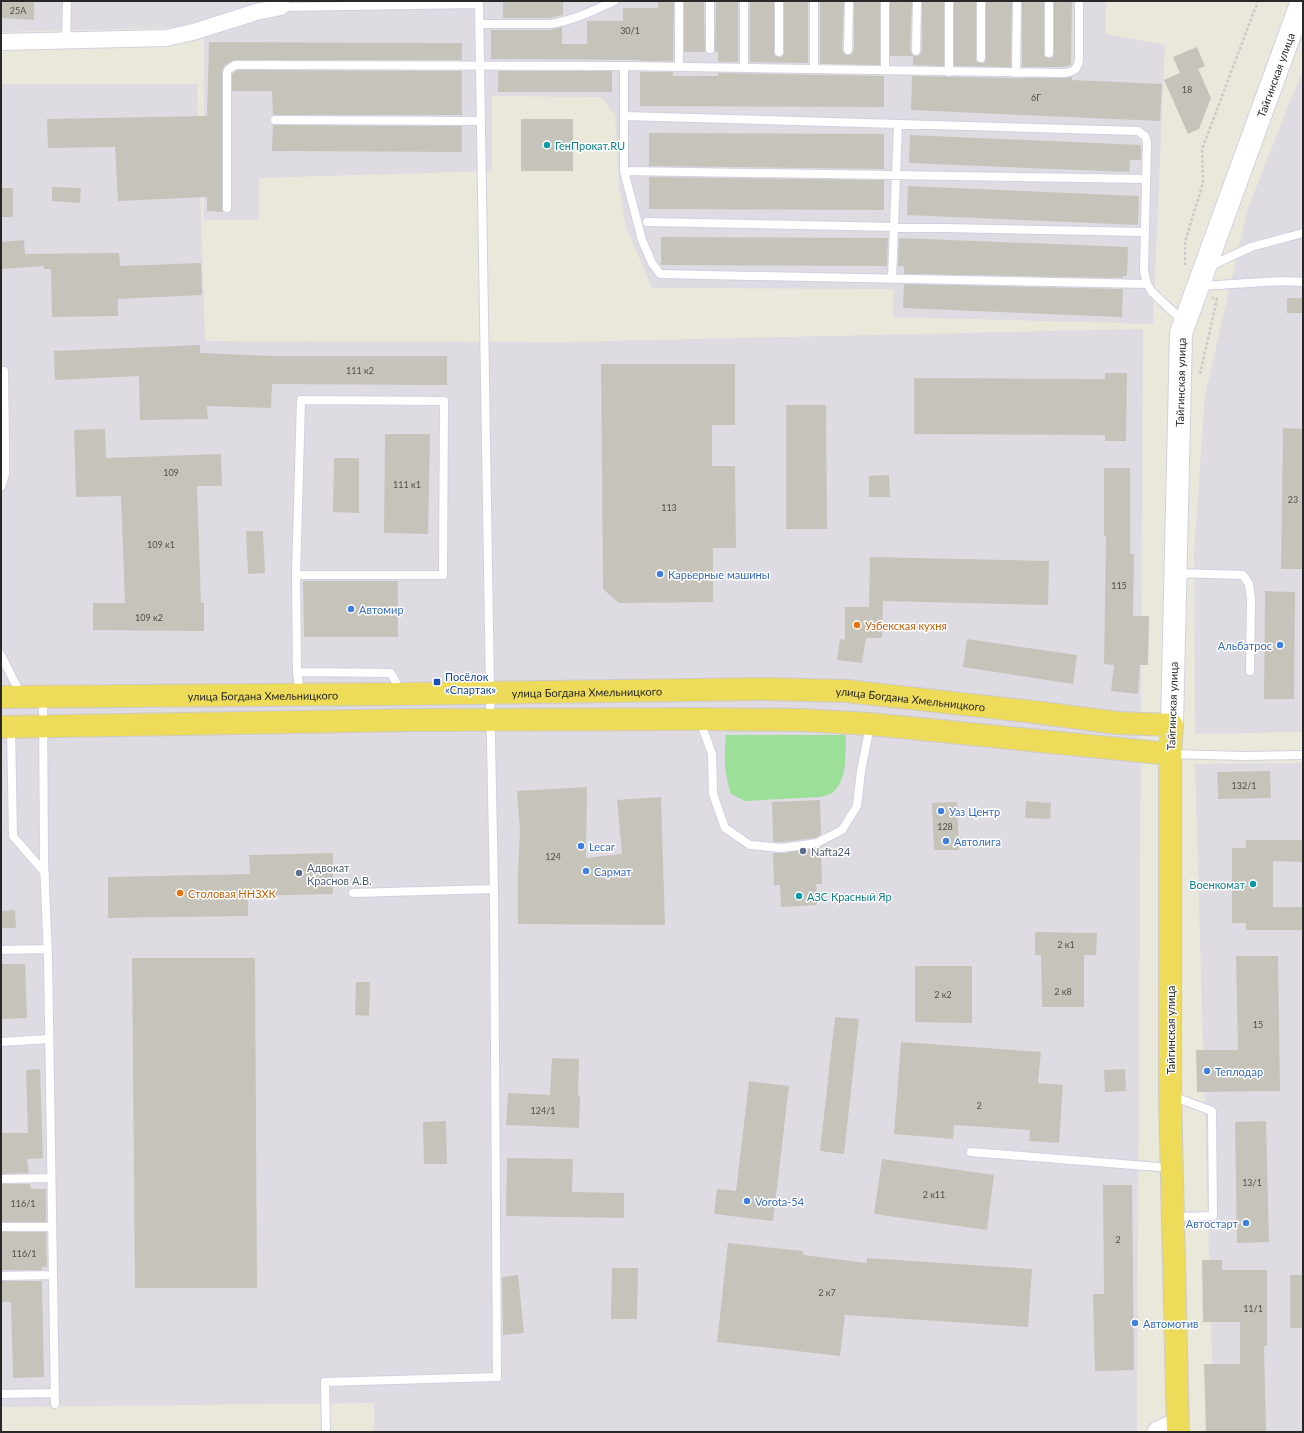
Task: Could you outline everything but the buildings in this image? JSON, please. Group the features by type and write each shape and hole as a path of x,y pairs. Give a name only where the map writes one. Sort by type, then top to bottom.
{"highway":[{"name":"улица Богдана Хмельницкого","path":"11,697 764,689 846,691 1118,723 1172,725"},
{"path":"764,689 765,719"},
{"path":"6,727 412,720 765,719 870,724 1170,754"},
{"name":"Тайгинская улица","path":"1172,725 1170,754 1170,1095 1178,1428"}],"main road":[{"name":"Тайгинская улица","path":"1172,725 1181,333 1196,279 1293,35 1302,1"}],"street":[{"path":"1,42 166,38 193,32 281,4"},
{"path":"1158,1432 1178,1428"}],"lane":[{"path":"66,40 67,1"},
{"path":"479,24 560,23 614,1"},
{"path":"679,1 679,67"},
{"path":"710,1 710,49"},
{"path":"744,1 744,68"},
{"path":"779,1 779,52"},
{"path":"814,1 814,69"},
{"path":"848,1 848,50"},
{"path":"885,1 885,70"},
{"path":"916,51 917,1"},
{"path":"949,1 949,72"},
{"path":"981,1 981,58"},
{"path":"1016,1 1016,73"},
{"path":"1049,53 1050,1"},
{"path":"227,208 227,73 231,66 235,65 624,66 1064,74 1073,72 1078,67 1079,1"},
{"path":"281,4 479,2 494,889 497,1377 325,1382 326,1432"},
{"path":"624,66 624,171 642,240 652,263 660,274 1146,284"},
{"path":"624,116 1138,131 1145,136 1147,142 1144,271 1146,284 1152,292 1185,322"},
{"path":"275,120 480,121"},
{"path":"892,279 898,124"},
{"path":"624,171 1146,179"},
{"path":"647,222 1145,232"},
{"path":"1196,279 1251,247 1303,233"},
{"path":"1196,279 1303,282"},
{"path":"1,371 4,371 3,446 5,474 1,487"},
{"path":"296,574 443,574 444,401 301,400 296,574 297,672 300,694"},
{"path":"1175,573 1243,575 1249,584 1251,599 1250,671"},
{"path":"1,655 11,697"},
{"path":"297,672 391,674 402,694"},
{"path":"43,696 44,873 49,1040 54,1404"},
{"path":"699,718 712,754 713,794 725,828 750,845 782,848 817,843 842,830 857,806 861,771 870,724"},
{"path":"6,727 13,836 44,873"},
{"path":"1170,754 1244,756 1303,755"},
{"path":"353,893 494,889"},
{"path":"1,950 47,948"},
{"path":"1,1042 49,1040"},
{"path":"1170,1095 1212,1112 1214,1216 1173,1217"},
{"path":"971,1152 1172,1168"},
{"path":"1,1179 51,1178"},
{"path":"1,1227 52,1227"},
{"path":"1,1276 53,1275"},
{"path":"1,1394 54,1393"}],"path":[{"path":"1199,377 1217,299 1196,279 1185,242 1203,183 1202,149 1258,1"}],"shaded area":[{"path":"1,1 1106,1 1106,34 1165,45 1153,324 893,317 893,289 652,288 626,227 619,187 615,115 601,97 492,96 492,171 259,178 259,220 204,220 204,27 1,32"},
{"path":"1303,69 1303,732 1195,734 1194,552 1205,395 1248,208"},
{"path":"1,84 197,84 205,341 562,342 1143,329 1137,1432 374,1432 374,1403 1,1407"},
{"path":"1303,763 1303,1432 1214,1432 1195,764"}],"green space":[{"path":"726,735 846,735 845,766 841,781 832,793 820,797 745,801 731,794 725,765"}],"place":[{"name":"ГенПрокат.RU","path":"547,145"},
{"name":"Карьерные машины","path":"660,574"},
{"name":"Автомир","path":"351,609"},
{"name":"Узбекская кухня","path":"857,625"},
{"name":"Альбатрос","path":"1280,645"},
{"name":"Посёлок «Спартак»","path":"437,682"},
{"name":"Уаз Центр","path":"941,811"},
{"name":"Автолига","path":"946,841"},
{"name":"Lecar","path":"581,846"},
{"name":"Nafta24","path":"803,851"},
{"name":"Сармат","path":"586,871"},
{"name":"Адвокат Краснов А.В.","path":"299,873"},
{"name":"Военкомат","path":"1253,884"},
{"name":"Столовая ННЗХК","path":"180,893"},
{"name":"АЗС Красный Яр","path":"799,896"},
{"name":"Теплодар","path":"1207,1071"},
{"name":"Vorota-54","path":"747,1201"},
{"name":"Автостарт","path":"1246,1223"},
{"name":"Автомотив","path":"1135,1323"}]}
